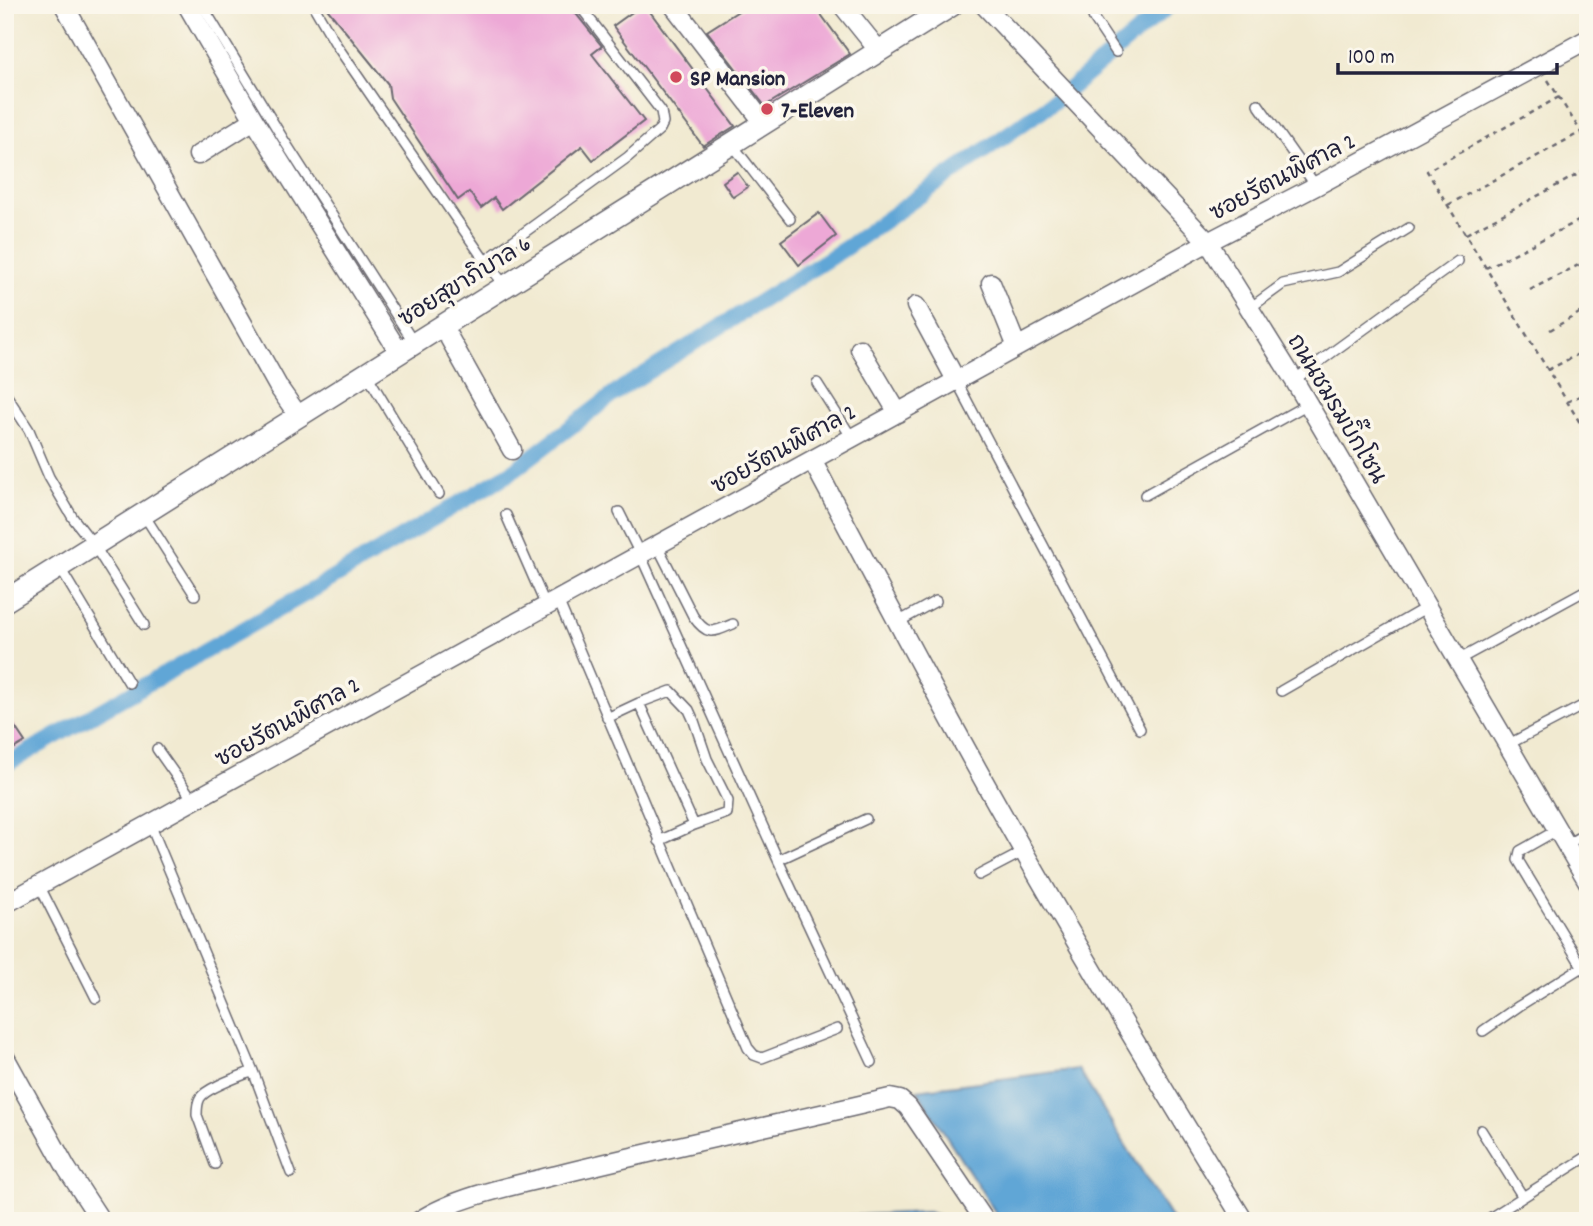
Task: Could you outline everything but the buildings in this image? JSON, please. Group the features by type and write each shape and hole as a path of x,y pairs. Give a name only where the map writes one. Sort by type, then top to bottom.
{"street":[{"path":"64,5 279,388 298,415"},
{"path":"187,5 254,120 406,347"},
{"path":"673,5 764,123"},
{"path":"842,5 879,51"},
{"name":"ซอยสุขาภิบาล 6","path":"5,601 952,5"},
{"name":"ถนนชมรมบิ๊กโซน","path":"984,5 1208,242 1294,380 1588,882"},
{"name":"ซอยรัตนพิศาล 2","path":"5,904 1208,242 1586,42"},
{"path":"198,155 254,120"},
{"path":"991,283 1017,347"},
{"path":"916,306 956,380"},
{"path":"442,325 512,450"},
{"path":"860,349 898,413"},
{"path":"812,460 1023,852 1244,1221"},
{"path":"5,1056 67,1170 101,1221"},
{"path":"419,1221 456,1203 496,1191 601,1164 890,1098 900,1100 908,1107 985,1221"}],"lane":[{"path":"202,5 406,347"},
{"path":"313,5 337,46 485,261 505,285"},
{"path":"485,261 628,157 660,129 663,123 661,111 579,5"},
{"path":"1089,5 1094,19 1116,52"},
{"path":"1258,104 1316,187"},
{"path":"731,144 790,219"},
{"path":"1250,308 1283,284 1338,272 1409,228"},
{"path":"1294,380 1458,261"},
{"path":"366,373 439,494"},
{"path":"956,380 1140,729"},
{"path":"817,383 852,438"},
{"path":"5,393 29,430 49,477 73,518 94,545 144,625"},
{"path":"1144,495 1308,404"},
{"path":"619,512 872,1062"},
{"path":"144,513 195,595"},
{"path":"506,515 607,718 748,1048 754,1055 762,1058 836,1030"},
{"path":"657,545 699,625 711,632 733,624"},
{"path":"59,567 129,682"},
{"path":"1458,660 1588,589"},
{"path":"898,622 936,601"},
{"path":"1281,691 1427,607"},
{"path":"607,718 671,691 689,710 694,721 707,759 728,802 727,813 659,841"},
{"path":"639,703 694,825"},
{"path":"1507,745 1588,703"},
{"path":"157,749 193,800"},
{"path":"778,860 866,819"},
{"path":"150,824 253,1071 291,1172"},
{"path":"1588,832 1520,851 1518,859 1588,976"},
{"path":"979,875 1023,852"},
{"path":"39,885 96,998"},
{"path":"1483,1031 1582,967"},
{"path":"215,1164 197,1115 200,1098 208,1090 253,1071"},
{"path":"1481,1130 1523,1197"},
{"path":"1486,1221 1588,1156"}],"path":[{"path":"1539,65 1588,143"},
{"path":"1559,97 1427,171 1567,402 1586,428 1588,436"},
{"path":"1448,205 1581,132"},
{"path":"1466,234 1588,169"},
{"path":"1486,268 1588,216"},
{"path":"1530,290 1588,260"},
{"path":"1550,330 1588,308"},
{"path":"1548,370 1588,349"},
{"path":"1567,402 1588,392"},
{"path":"884,1221 918,1217 939,1221"}],"water":[{"path":"1078,1069 1173,1221 1001,1221 917,1090"},
{"path":"928,1212 955,1221 782,1221 841,1216"}],"waterway":[{"path":"5,765 323,584 510,473 622,388 844,249 1055,101 1170,5"}],"place":[{"name":"SP Mansion","path":"676,77"},
{"name":"7-Eleven","path":"767,109"}]}
